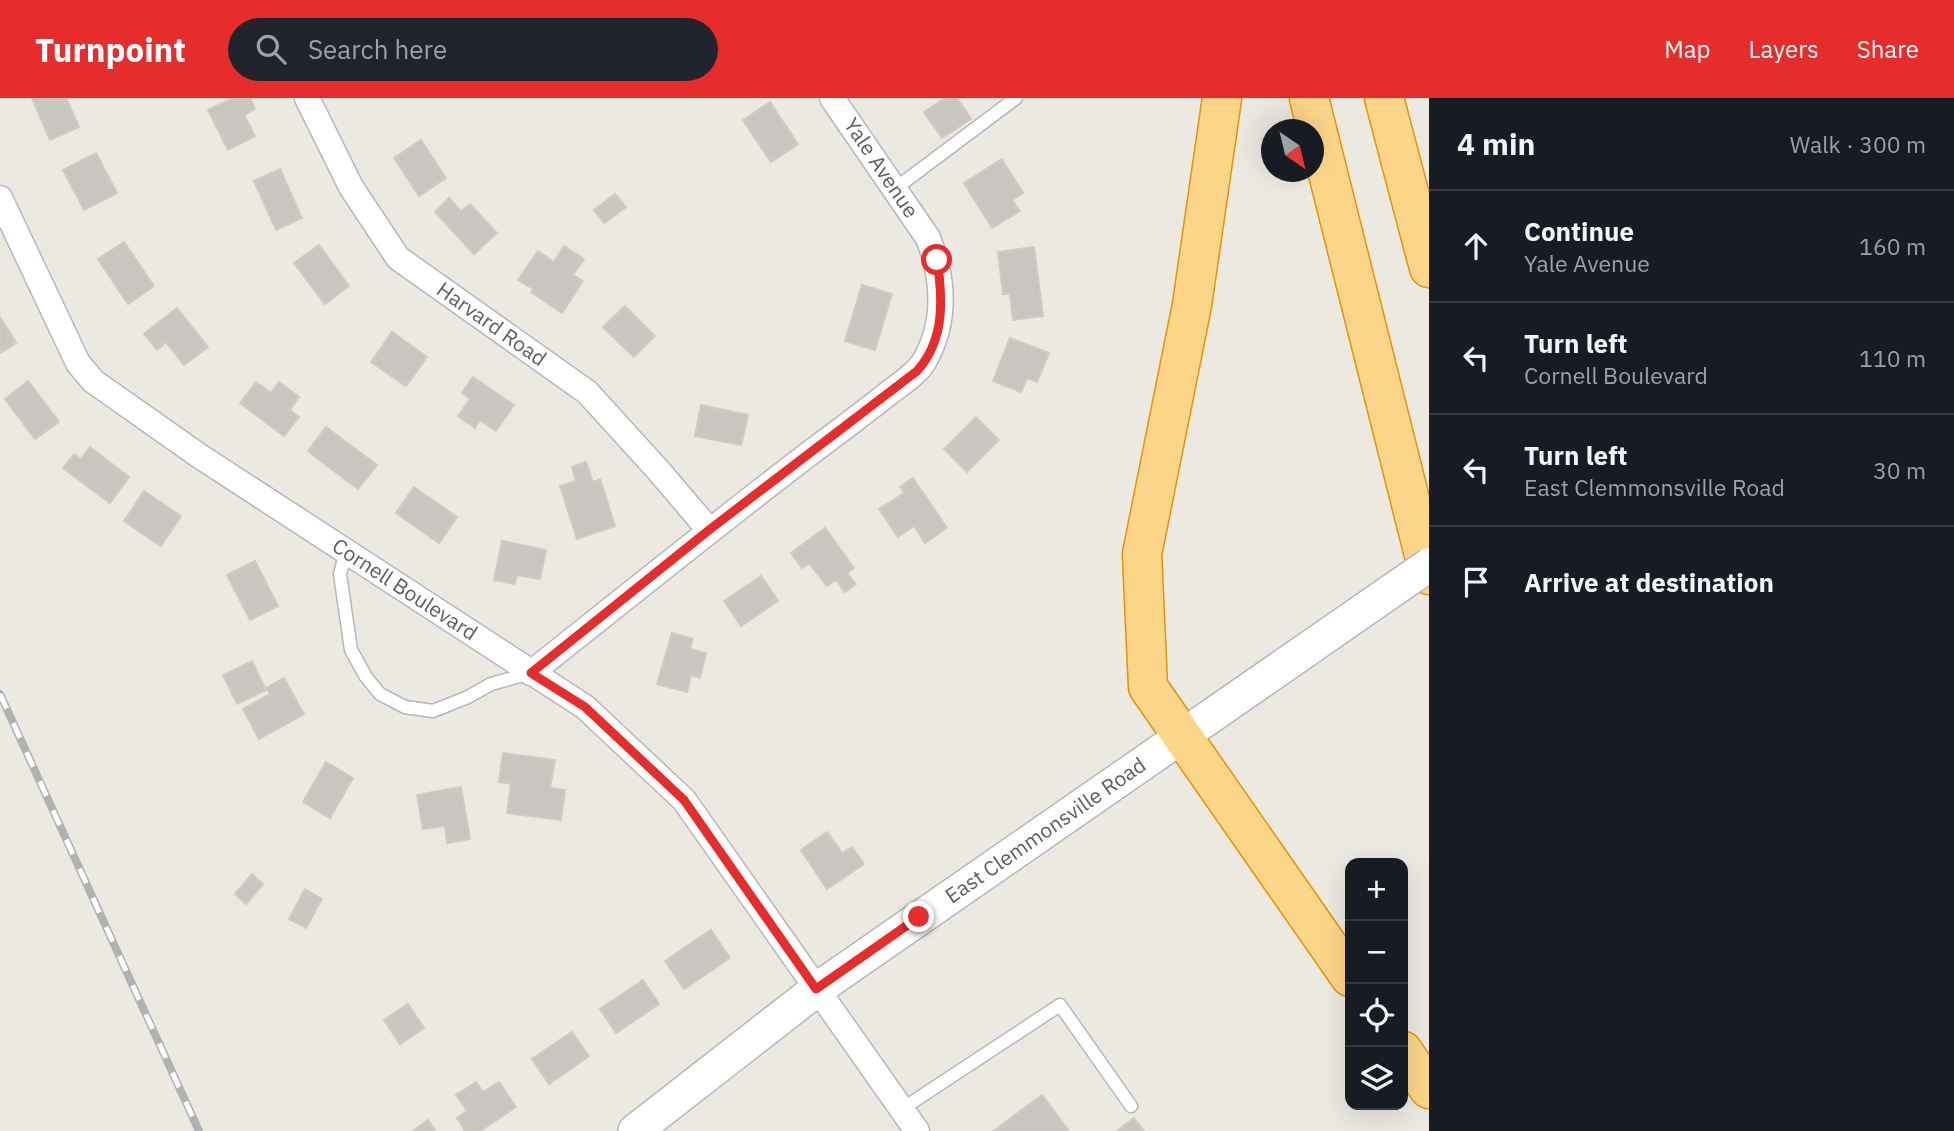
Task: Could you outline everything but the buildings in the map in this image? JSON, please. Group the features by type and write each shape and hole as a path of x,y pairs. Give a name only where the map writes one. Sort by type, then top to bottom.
{"highway":[{"path":"1222,98 1192,305 1142,554 1148,687 1345,970"},
{"path":"1309,98 1415,580"},
{"path":"1384,98 1429,268"},
{"path":"1408,1058 1429,1089"}],"main road":[{"name":"East Clemmonsville Road","path":"635,1131 816,989 1181,736 1415,580 1429,565"}],"street":[{"name":"Harvard Road","path":"307,98 351,187 398,258 587,392 709,530"},
{"name":"Yale Avenue","path":"531,673 924,363 941,318 937,260 928,238 896,188 832,98"},
{"name":"Cornell Boulevard","path":"0,198 72,353 93,381 198,455 585,707 684,800 918,1131"}],"lane":[{"path":"896,188 1016,98"},
{"path":"346,551 340,575 351,650 366,677 380,694 405,707 433,711 491,684 531,673"},
{"path":"902,1109 1060,1005 1130,1106"}],"railway":[{"path":"0,694 199,1131"}],"route":[{"path":"919,917 816,989 684,800 585,707 531,673 709,530 917,371 924,363 934,341 941,318 942,294 937,260"}]}
